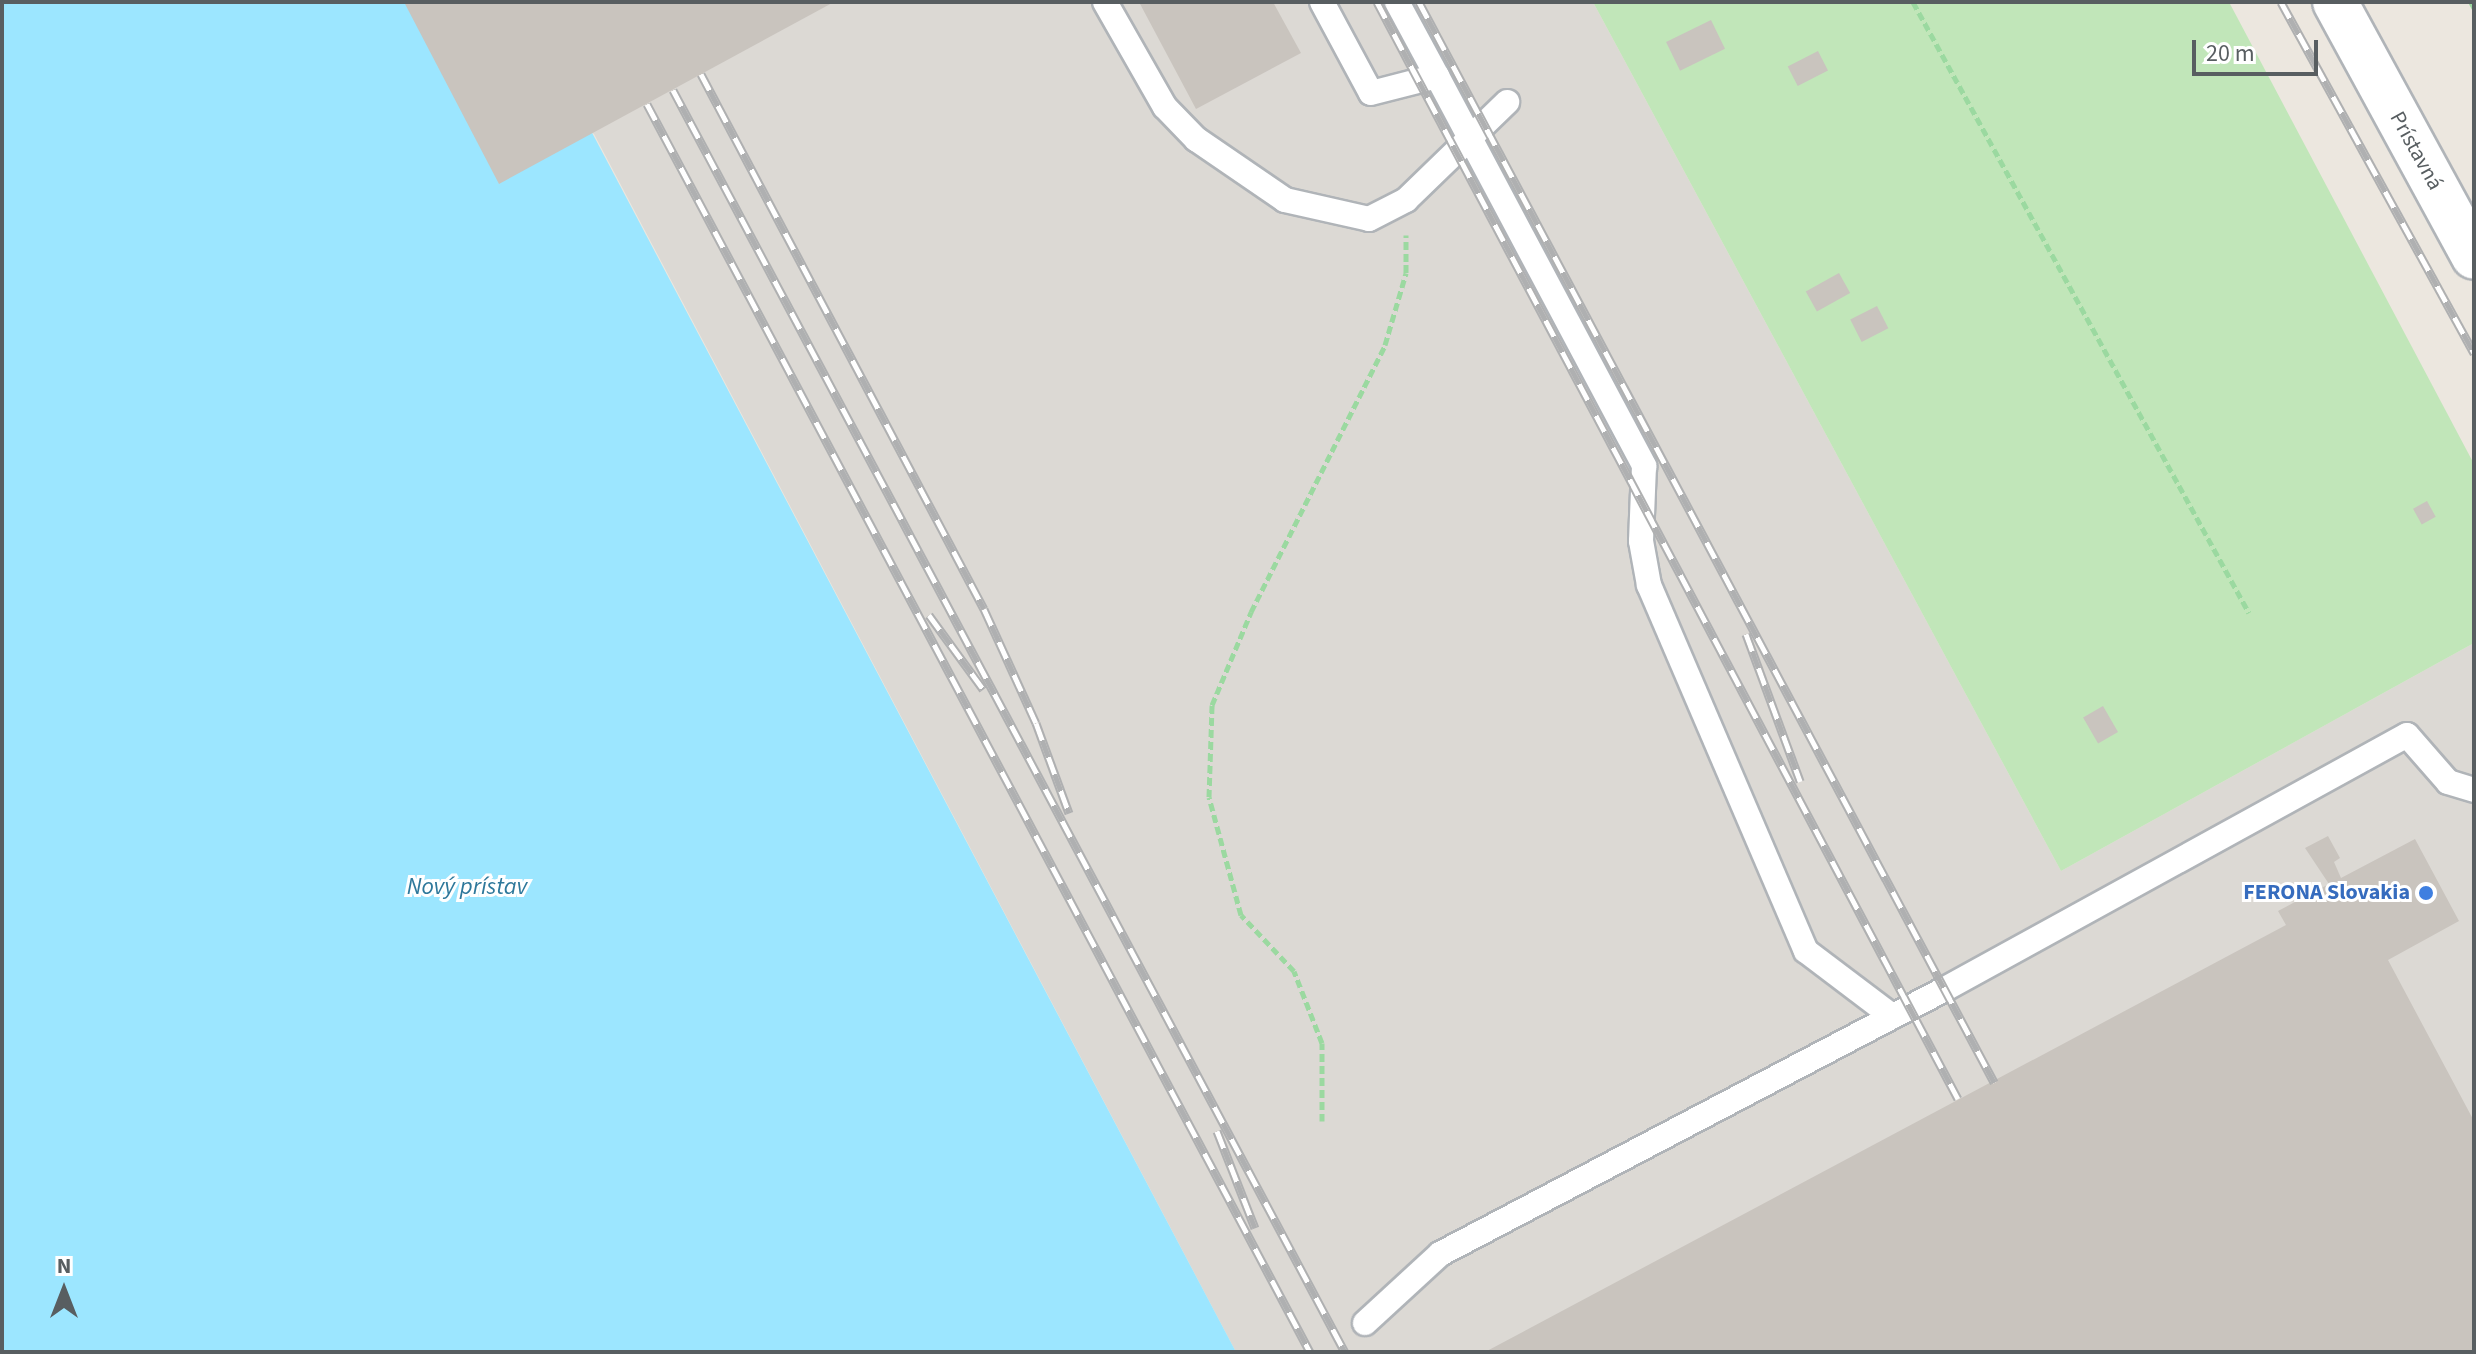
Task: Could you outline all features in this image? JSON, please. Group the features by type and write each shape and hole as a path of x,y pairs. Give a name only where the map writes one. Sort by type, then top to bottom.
{"street":[{"name":"Prístavná","path":"2335,2 2474,257"}],"lane":[{"path":"1105,2 1165,107 1196,139 1285,200 1369,219 1406,200 1471,141 1507,102"},
{"path":"1322,2 1371,93 1437,76"},
{"path":"1397,2 1644,466 1641,541 1649,585 1806,951 1892,1016"},
{"path":"1365,1323 1440,1254 1892,1016 2407,735 2448,782 2474,790"}],"path":[{"path":"1913,2 2249,613"},
{"path":"2471,2 2474,8"},
{"path":"1322,1121 1322,1043 1294,971 1241,915 1209,797 1212,705 1251,612 1385,345 1406,273 1406,200"}],"shaded area":[{"path":"404,2 1593,2 2061,871 2474,643 2474,1352 1236,1352 594,134"}],"green space":[{"path":"1593,2 2229,2 2474,464 2474,643 2061,871"}],"water":[{"name":"Nový prístav","path":"2,2 523,2 1236,1352 2,1352"}],"building":[{"path":"404,2 834,2 499,184"},
{"path":"1139,2 1273,2 1301,53 1196,109"},
{"path":"1711,20 1725,49 1680,71 1666,42"},
{"path":"1818,51 1828,71 1798,86 1788,66"},
{"path":"1839,273 1850,293 1817,312 1806,291"},
{"path":"1877,306 1888,328 1862,342 1850,320"},
{"path":"2427,501 2436,517 2422,525 2413,509"},
{"path":"2103,706 2118,732 2098,743 2083,718"},
{"path":"2328,836 2340,858 2334,862 2341,878 2415,839 2459,921 2388,960 2474,1121 2474,1352 1485,1352 2286,925 2278,911 2329,884 2305,848"}],"railway":[{"path":"1377,2 1958,1099"},
{"path":"1419,2 1994,1082"},
{"path":"2281,2 2474,353"},
{"path":"701,74 984,609 1036,723 1069,813"},
{"path":"673,90 1345,1352"},
{"path":"647,104 1310,1352"},
{"path":"929,615 983,689"},
{"path":"1746,634 1800,781"},
{"path":"1217,1131 1255,1228"}],"place":[{"name":"FERONA Slovakia","path":"2426,893"}]}
